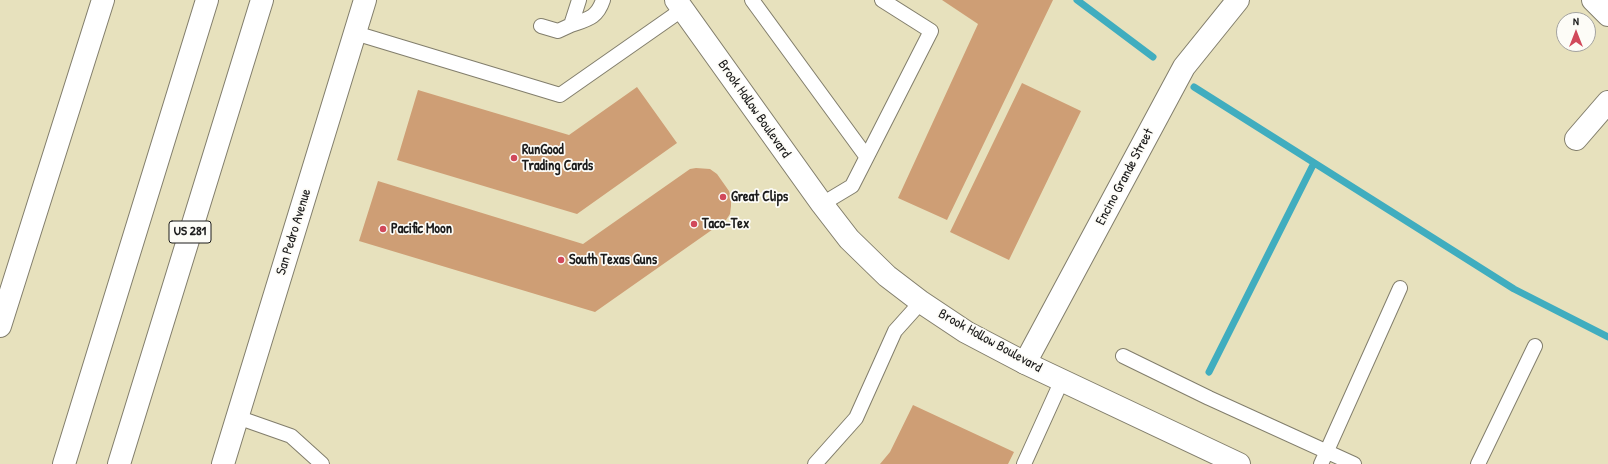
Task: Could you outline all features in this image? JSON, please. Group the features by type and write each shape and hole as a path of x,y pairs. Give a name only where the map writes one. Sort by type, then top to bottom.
{"main road":[{"path":"0,326 103,0"},
{"path":"64,464 207,0"},
{"name":"US 281","path":"119,464 262,0"},
{"name":"San Pedro Avenue","path":"223,464 366,0"},
{"name":"Encino Grande Street","path":"1026,363 1184,67 1238,0"},
{"path":"1593,0 1608,14"},
{"name":"Brook Hollow Boulevard","path":"679,4 822,204 849,239 887,276 921,302 966,332 1026,363 1232,463"},
{"path":"1576,139 1608,102"}],"lane":[{"path":"572,25 579,0"},
{"path":"541,26 558,31 593,16 599,11 603,0"},
{"path":"752,0 866,156"},
{"path":"822,204 852,186 931,30 882,0"},
{"path":"355,33 560,95 679,4"},
{"path":"1321,464 1400,288"},
{"path":"815,464 856,418 895,331 921,302"},
{"path":"1478,464 1535,346"},
{"path":"1123,356 1209,398 1354,464"},
{"path":"1024,464 1062,380"},
{"path":"237,417 291,436 322,464"}],"building":[{"path":"942,0 1053,0 947,220 898,198 978,24"},
{"path":"1022,83 1081,111 1009,260 950,232"},
{"path":"637,87 677,143 577,214 397,160 418,90 569,135"},
{"path":"690,169 710,169 717,174 729,191 731,206 730,214 726,220 595,312 359,241 378,181 583,244"},
{"path":"913,405 1014,452 1008,464 880,464 890,452"}],"waterway":[{"path":"1077,0 1153,57"},
{"path":"1194,87 1514,289 1608,337"},
{"path":"1209,372 1314,163"}],"place":[{"name":"RunGood Trading Cards","path":"514,158"},
{"name":"Great Clips","path":"723,197"},
{"name":"Taco-Tex","path":"694,224"},
{"name":"Pacific Moon","path":"383,229"},
{"name":"South Texas Guns","path":"561,260"}]}
